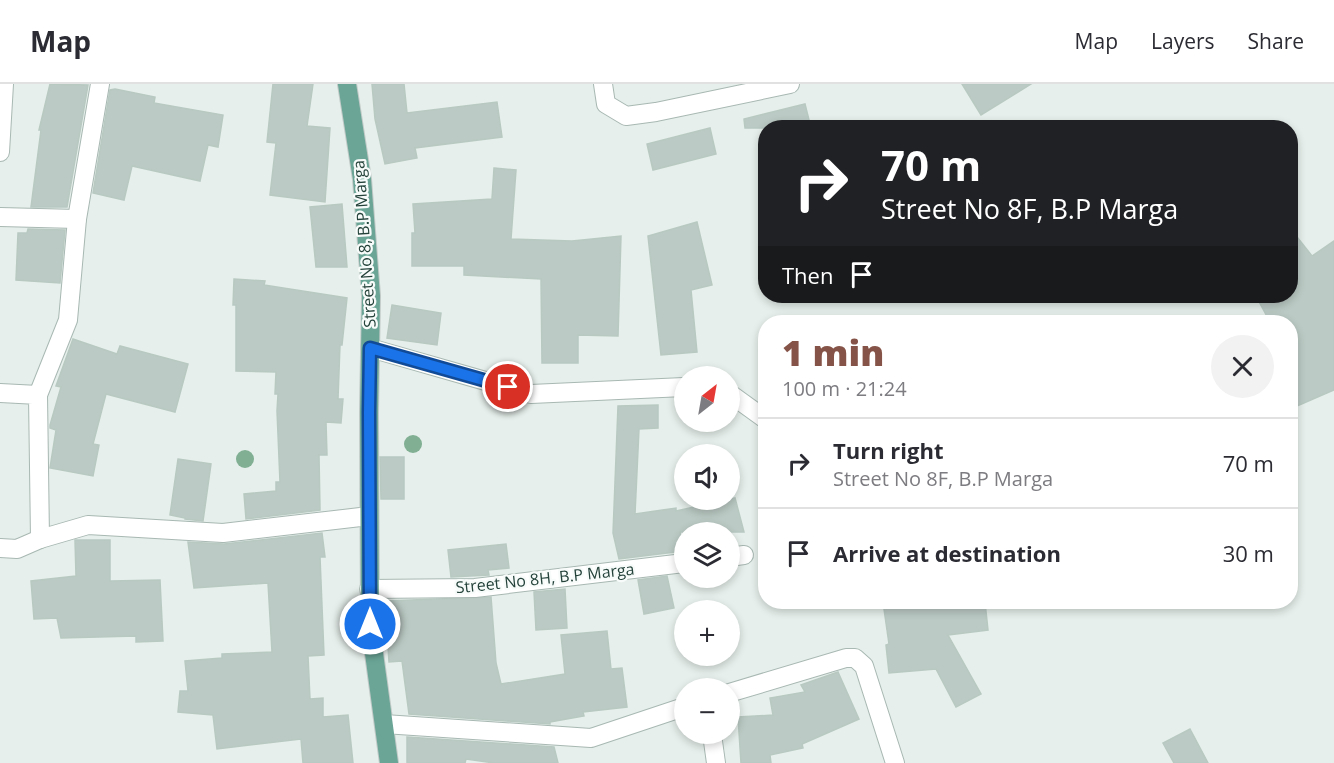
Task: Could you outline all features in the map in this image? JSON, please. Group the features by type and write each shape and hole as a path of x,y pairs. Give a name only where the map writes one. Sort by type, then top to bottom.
{"main road":[{"name":"Street No 8, B.P Marga","path":"347,84 362,179 371,296 370,624 389,763"}],"street":[{"path":"0,152 4,84"},
{"path":"40,539 38,395 68,320 77,219 100,84"},
{"path":"603,84 606,104 626,116 656,112 790,84"},
{"path":"0,217 77,219"},
{"path":"370,348 531,394 674,387"},
{"path":"0,393 38,395"},
{"path":"740,401 758,414"},
{"path":"0,548 17,549 40,539 88,525 223,533 369,516"},
{"name":"Street No 8H, B.P Marga","path":"369,589 475,588 674,564"},
{"path":"740,690 846,658 855,658 864,666 895,763"},
{"path":"384,724 591,738 674,710"},
{"path":"713,744 716,763"}],"building":[{"path":"50,84 88,85 67,207 31,207 41,130 39,130"},
{"path":"273,84 313,84 307,126 330,128 325,202 270,195 276,143 267,142"},
{"path":"372,84 404,84 407,113 497,102 502,137 415,148 417,158 385,164 375,119"},
{"path":"962,84 1031,84 981,115"},
{"path":"110,90 155,97 154,103 223,115 218,147 208,145 200,181 132,166 124,200 93,193"},
{"path":"805,104 809,120 758,120 758,128 745,128 744,119"},
{"path":"710,128 716,154 653,170 647,144"},
{"path":"494,168 516,170 511,239 572,241 621,236 618,336 578,335 578,363 542,363 541,279 464,275 464,266 412,266 412,233 415,233 413,204 492,199"},
{"path":"342,204 347,267 316,267 310,207"},
{"path":"697,222 712,285 691,290 697,352 661,355 648,236"},
{"path":"28,229 65,230 60,283 16,280 18,233 27,233"},
{"path":"1298,238 1312,256 1334,241 1334,390 1298,406 1298,315 1266,315 1260,303 1298,303"},
{"path":"234,279 265,281 264,285 347,298 342,345 340,345 338,399 343,399 341,423 326,422 327,455 319,455 320,510 246,519 244,494 276,491 276,482 280,482 278,394 275,394 276,372 236,371"},
{"path":"392,305 441,313 437,345 387,338"},
{"path":"73,339 117,354 120,346 188,364 175,412 106,394 93,444 99,445 93,476 50,468 56,430 50,428 50,425 61,387 56,386"},
{"path":"658,405 658,428 639,429 635,514 674,508 676,511 738,510 744,532 740,532 740,522 674,522 674,552 619,559 613,533 618,406"},
{"path":"380,457 404,457 404,499 381,499"},
{"path":"178,459 211,464 203,521 170,515"},
{"path":"322,533 325,557 320,557 324,655 308,656 310,699 323,698 323,717 348,715 353,763 303,763 301,739 217,749 213,715 178,712 180,691 188,691 185,661 222,658 222,654 272,652 268,583 194,588 188,542 224,544"},
{"path":"75,540 110,540 110,581 160,580 163,641 136,642 136,636 61,638 57,618 34,619 31,581 76,576"},
{"path":"506,544 509,568 488,570 489,575 451,577 448,550"},
{"path":"667,576 674,608 644,614 638,580"},
{"path":"565,589 567,628 536,630 534,592"},
{"path":"491,597 496,663 501,684 565,674 561,635 607,631 611,669 622,668 627,707 583,712 584,716 550,722 550,724 409,714 402,661 389,662 385,601"},
{"path":"884,609 986,609 988,630 948,635 981,694 956,707 936,669 889,673 886,645 889,644"},
{"path":"838,672 859,719 802,744 803,748 770,755 771,763 741,763 740,717 773,715 770,698 805,692 801,685"},
{"path":"1190,729 1208,763 1174,763 1163,743"},
{"path":"407,737 554,747 558,763 494,763 466,759 465,763 407,763"}],"route":[{"path":"370,624 370,348 508,387"}]}
